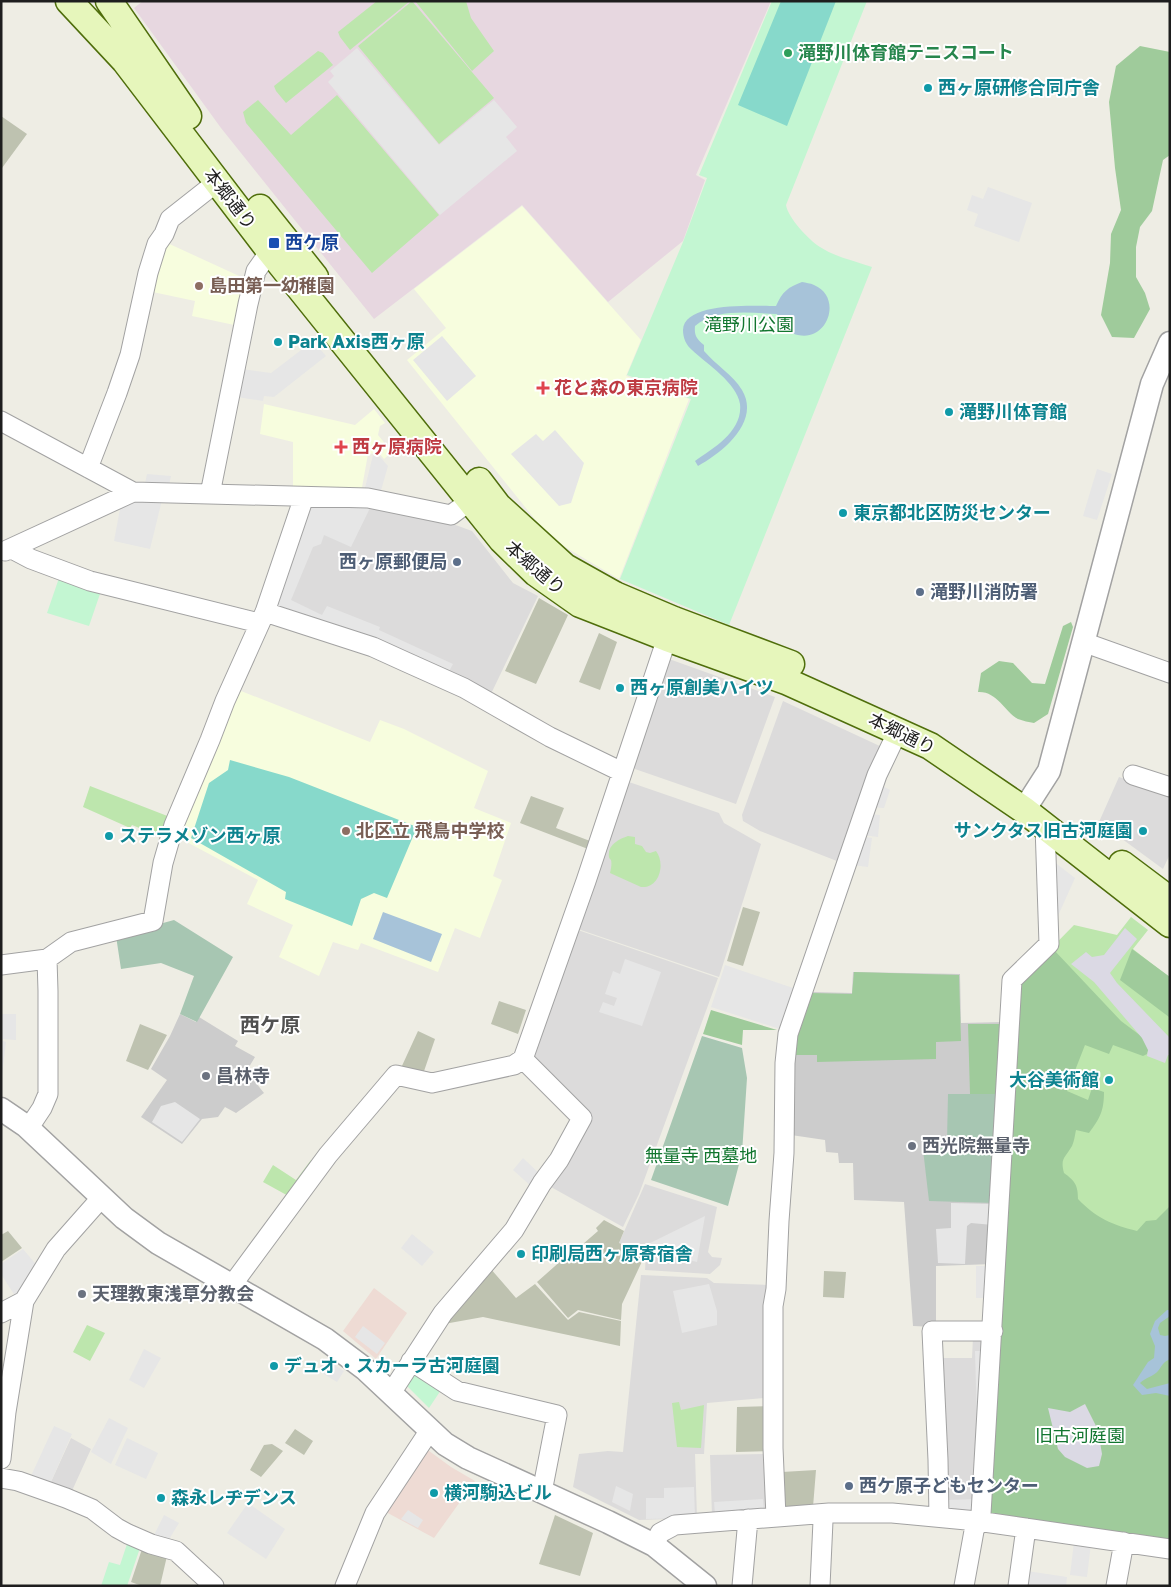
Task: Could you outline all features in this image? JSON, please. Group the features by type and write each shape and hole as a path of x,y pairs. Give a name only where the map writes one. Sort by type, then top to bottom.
{"main road":[{"name":"本郷通り","path":"70,1 125,61 270,251 502,540 536,573 580,604 666,638 786,681 930,746 1028,804 1170,900"},
{"name":"本郷通り","path":"114,8 199,132 498,506 565,567 615,595 674,620 806,669 937,732 1028,804 1045,826 1170,924"},
{"path":"96,30 114,8"}],"street":[{"path":"88,468 130,355 156,244 164,234 170,218 217,182"},
{"path":"210,494 256,271 270,251"},
{"path":"1028,804 1049,772 1083,642 1161,383 1170,343"},
{"path":"1,421 133,492"},
{"path":"6,551 133,492 368,498 451,515 471,500"},
{"path":"1,964 47,959 71,942 153,921 164,863 174,825 262,617 304,496"},
{"path":"6,551 90,581 262,617 372,647 464,688 550,737 622,772"},
{"path":"232,1285 328,1155 396,1075 432,1083 514,1065 523,1059 586,881 666,638"},
{"path":"1083,642 1170,673"},
{"path":"776,1517 773,1448 774,1306 784,1152 785,1062 788,1034 876,775 898,730"},
{"path":"1133,775 1170,787"},
{"path":"964,1586 974,1530 981,1514 1012,980 1050,944 1045,826"},
{"path":"28,1129 42,1108 48,1094 47,959"},
{"path":"391,1393 443,1313 514,1230 542,1183 559,1160 582,1118 523,1059"},
{"path":"1,1109 28,1129 124,1218 153,1239 325,1338 361,1366 445,1444 468,1458 654,1545 706,1586"},
{"path":"1,1459 6,1412 24,1301 56,1249 102,1197"},
{"path":"1,1313 24,1301"},
{"path":"939,1517 932,1331 993,1331"},
{"path":"411,1361 457,1391 557,1415 542,1492"},
{"path":"345,1586 375,1513 430,1430"},
{"path":"1,1478 18,1480 92,1509 128,1534 150,1544 176,1551 214,1586"},
{"path":"654,1545 660,1533 675,1525 821,1514 892,1513 977,1521 1170,1549"},
{"path":"820,1586 823,1521 821,1514"},
{"path":"742,1586 748,1519"},
{"path":"1018,1586 1026,1528"},
{"path":"1116,1586 1124,1542"}],"shaded area":[{"path":"143,1 771,1 696,175 705,180 683,241 608,302 522,205 374,319 221,128 134,8"},
{"name":"滝野川体育館テニスコート","path":"781,1 836,1 787,126 738,105"},
{"path":"357,48 439,145 494,100 517,127 506,137 517,151 440,215 328,82 334,76 330,71"},
{"path":"1,116 27,134 2,168 1,167"},
{"path":"988,187 1032,203 1019,242 974,226 978,214 967,210 972,195 983,199"},
{"name":"花と森の東京病院","path":"522,206 641,340 626,376 689,399 619,579 555,541 546,533 407,360 446,328 414,289"},
{"name":"島田第一幼稚園","path":"163,241 250,281 239,326 192,316 195,301 148,291"},
{"path":"802,282 814,285 823,291 828,299 830,308 828,317 824,325 817,332 808,335 793,334 783,327 777,314 723,314 703,320 695,326 696,335 704,345 704,351 738,385 747,402 747,414 743,425 736,435 718,453 698,466 695,461 726,438 732,430 740,414 740,404 738,396 727,381 687,344 684,339 683,330 686,321 695,314 722,307 776,306 786,291"},
{"path":"442,336 476,376 447,401 413,360"},
{"path":"313,341 326,356 274,397 264,396 263,401 237,397 242,369 271,373"},
{"name":"西ヶ原病院","path":"264,404 355,425 374,409 385,423 380,426 378,435 392,452 384,459 379,453 368,454 361,493 293,492 293,442 260,434"},
{"path":"555,430 584,463 571,503 559,506 511,454 536,434 543,441"},
{"path":"373,455 380,457 388,466 380,494 364,492"},
{"path":"1097,469 1112,474 1097,520 1083,516"},
{"path":"147,474 171,476 168,489 144,488"},
{"path":"139,500 162,500 150,549 114,541 120,509"},
{"path":"313,502 420,512 472,531 513,583 538,596 489,698 273,611"},
{"path":"309,504 371,506 351,547 324,535 321,544 313,547 291,600 322,615 327,606 380,627 379,630 453,664 447,675 274,610"},
{"path":"539,598 568,615 536,684 505,671"},
{"path":"599,633 617,642 600,690 579,682"},
{"path":"669,659 775,697 736,804 635,769 632,763"},
{"name":"北区立 飛鳥中学校","path":"236,689 370,742 380,720 404,729 488,771 474,808 511,823 493,876 502,880 480,938 455,928 438,972 361,943 358,950 333,942 319,976 279,957 293,925 247,904 258,880 181,839 201,770"},
{"path":"783,701 884,748 842,863 760,831 743,821 742,815"},
{"path":"230,760 289,777 417,827 387,898 374,893 361,899 352,926 285,899 286,892 191,838 209,783 228,770"},
{"name":"サンクタス旧古河庭園","path":"1119,777 1170,794 1170,854 1163,869 1099,822"},
{"path":"629,782 719,813 724,823 761,844 719,977 575,928"},
{"path":"879,784 890,790 884,808 871,807"},
{"path":"531,796 564,808 556,828 590,841 588,849 520,823"},
{"path":"868,814 880,815 878,837 862,835"},
{"path":"861,836 872,838 868,867 852,865"},
{"path":"1053,861 1075,878 1057,918"},
{"path":"743,907 760,912 743,966 727,961"},
{"path":"383,912 442,934 431,962 373,939"},
{"path":"1125,928 1137,939 1110,973 1117,983 1170,1038 1170,1055 1168,1055 1165,1063 1147,1056 1148,1050 1142,1038 1094,982 1071,964 1086,952 1092,957 1104,955"},
{"path":"575,929 718,978 639,1194 623,1227 551,1187 589,1118 532,1059"},
{"path":"625,959 661,972 642,1026 599,1012 603,1002 614,1006 617,998 605,994 613,971 620,974"},
{"path":"725,965 796,989 783,1030 711,1007"},
{"name":"西光院無量寺","path":"853,972 960,974 961,1023 1006,1022 993,1264 936,1266 936,1327 913,1326 904,1202 854,1200 853,1163 839,1163 838,1153 826,1152 825,1140 791,1135 793,1040 811,992 852,993"},
{"path":"499,1001 526,1010 518,1034 491,1024"},
{"path":"1,1014 16,1014 16,1040 3,1039 6,1042 1,1083"},
{"name":"昌林寺","path":"180,1014 196,1022 199,1017 238,1041 235,1046 255,1057 246,1072 258,1080 256,1083 264,1093 236,1113 225,1107 218,1117 202,1119 182,1144 141,1117 167,1080 151,1069"},
{"path":"140,1024 167,1035 148,1070 126,1061"},
{"path":"418,1031 435,1039 422,1077 401,1068"},
{"path":"175,1102 200,1119 182,1142 152,1122 161,1106"},
{"path":"523,1158 541,1175 532,1187 513,1170"},
{"path":"645,1184 717,1207 708,1252 712,1257 722,1258 720,1265 710,1274 645,1270 646,1253 619,1243"},
{"path":"951,1203 995,1204 993,1225 971,1223 967,1226 965,1264 938,1263 936,1229 951,1228"},
{"path":"705,1216 697,1262 640,1248"},
{"path":"604,1220 624,1231 619,1243 646,1253 622,1304 621,1320 578,1310 568,1318 537,1282 581,1243 583,1244 598,1231 596,1228"},
{"path":"8,1231 22,1248 1,1262 1,1235"},
{"path":"412,1234 434,1252 422,1266 401,1248"},
{"path":"23,1249 39,1268 17,1299 1,1274 1,1264"},
{"path":"976,1266 993,1266 992,1298 976,1298"},
{"path":"490,1268 516,1298 535,1284 568,1320 579,1312 621,1321 620,1346 483,1317 444,1324"},
{"path":"824,1271 846,1272 844,1298 823,1297"},
{"path":"641,1275 707,1278 714,1283 768,1285 765,1398 707,1403 704,1454 695,1454 697,1518 639,1520 573,1487 579,1454 608,1451 623,1452"},
{"path":"709,1284 717,1311 717,1325 682,1333 673,1291"},
{"path":"374,1288 407,1313 376,1359 343,1331"},
{"path":"1167,1310 1170,1310 1170,1316 1160,1323 1158,1328 1160,1335 1170,1335 1170,1359 1156,1373 1140,1383 1147,1389 1170,1383 1170,1396 1156,1393 1142,1395 1133,1385 1148,1362 1154,1358 1155,1346 1150,1334 1155,1321"},
{"path":"363,1326 385,1343 377,1354 355,1337"},
{"path":"973,1337 986,1337 979,1511 947,1510 941,1358 972,1358"},
{"path":"144,1349 161,1358 144,1388 129,1380"},
{"path":"975,1351 986,1351 982,1422 977,1422"},
{"path":"325,1359 344,1371 337,1382 317,1370"},
{"path":"1085,1404 1098,1430 1102,1454 1099,1466 1087,1468 1065,1457 1058,1449 1048,1408 1070,1412"},
{"path":"769,1406 768,1451 736,1452 737,1407"},
{"path":"109,1418 128,1428 111,1464 91,1452"},
{"path":"54,1426 72,1434 50,1484 31,1476"},
{"path":"295,1429 313,1441 304,1455 285,1443"},
{"path":"71,1438 91,1449 71,1493 50,1484"},
{"path":"127,1438 158,1453 146,1479 115,1465"},
{"path":"272,1444 283,1451 261,1477 250,1470 264,1445"},
{"name":"横河駒込ビル","path":"425,1448 451,1467 475,1481 434,1538 386,1512"},
{"path":"767,1454 770,1507 765,1513 712,1516 710,1455"},
{"path":"816,1470 813,1507 787,1509 782,1472"},
{"path":"616,1486 633,1494 630,1511 612,1502"},
{"path":"694,1487 695,1518 646,1519 646,1498 664,1498 664,1488"},
{"path":"763,1499 764,1512 715,1515 714,1502"},
{"path":"977,1499 972,1514 947,1510 947,1500"},
{"path":"248,1503 285,1529 266,1559 227,1533"},
{"path":"408,1510 423,1520 418,1528 401,1519"},
{"path":"164,1515 179,1523 168,1541 153,1537"},
{"path":"555,1515 593,1533 580,1576 539,1564"},
{"path":"1074,1542 1091,1544 1087,1577 1070,1575"},
{"path":"142,1549 167,1556 160,1586 142,1586 131,1582"},
{"path":"1027,1571 1067,1577 1066,1586 1024,1586"}],"green space":[{"path":"377,1 410,1 350,50 338,32"},
{"path":"412,1 494,98 439,144 358,46"},
{"path":"415,1 466,1 471,18 494,51 472,71"},
{"name":"滝野川公園","path":"772,1 867,1 786,205 800,228 820,247 839,256 872,267 729,625 620,579 691,399 627,375 683,242 707,178 699,175"},
{"path":"1140,46 1170,52 1170,155 1163,160 1152,211 1140,227 1136,247 1136,277 1145,293 1150,309 1134,338 1112,337 1101,315 1110,263 1111,234 1121,210 1109,102 1116,66"},
{"path":"318,51 323,53 333,65 286,103 274,86"},
{"path":"337,95 439,215 372,273 246,123 243,112 258,100 291,135"},
{"path":"59,578 101,591 89,626 47,613"},
{"path":"1071,622 1073,627 1048,714 1034,723 1020,720 1013,716 995,698 978,692 981,673 999,661 1013,663 1032,683 1045,684 1063,626"},
{"path":"90,786 170,817 164,838 132,825 130,828 83,807"},
{"path":"628,836 635,837 635,844 642,846 646,852 656,851 659,856 659,875 647,887 641,887 610,873 610,849 618,841"},
{"name":"旧古河庭園","path":"1131,917 1148,930 1133,949 1170,978 1170,1540 985,1515 1017,983 1074,925 1117,935"},
{"path":"174,920 233,957 197,1022 180,1014 194,976 161,963 121,969 116,936"},
{"path":"1132,949 1170,977 1170,1027 1169,1017 1120,980"},
{"name":"旧古河庭園","path":"1054,950 1121,1021 1141,1036 1149,1048 1147,1054 1143,1056 1113,1045 1109,1054 1085,1045 1067,1091 1088,1100 1092,1088 1104,1092 1103,1104 1099,1118 1089,1133 1076,1130 1073,1144 1064,1158 1063,1164 1064,1173 1073,1181 1076,1187 1078,1199 1098,1216 1120,1226 1137,1231 1146,1221 1156,1220 1170,1206 1170,1539 985,1515 1018,984"},
{"path":"854,972 959,975 961,1041 936,1042 936,1059 817,1062 817,1055 792,1055 811,993 852,994"},
{"path":"711,1010 777,1030 743,1030 742,1045 703,1034"},
{"path":"968,1024 1005,1024 1002,1094 970,1094"},
{"name":"無量寺 西墓地","path":"702,1036 742,1048 747,1078 742,1153 728,1206 651,1180"},
{"path":"948,1094 1002,1094 995,1203 929,1201 922,1141 947,1140"},
{"path":"311,1160 317,1165 292,1198 263,1182 273,1165 296,1180"},
{"path":"87,1325 105,1333 90,1361 73,1352"},
{"path":"413,1369 443,1387 429,1408 404,1383"},
{"path":"679,1402 681,1410 704,1405 701,1448 677,1447 672,1403"},
{"path":"127,1544 140,1548 127,1586 101,1586 109,1562 120,1565"}],"place":[{"name":"滝野川体育館テニスコート","path":"788,53"},
{"name":"西ヶ原研修合同庁舎","path":"928,88"},
{"name":"西ケ原","path":"274,243"},
{"name":"島田第一幼稚園","path":"199,286"},
{"name":"Park Axis西ヶ原","path":"278,342"},
{"name":"花と森の東京病院","path":"543,388"},
{"name":"滝野川体育館","path":"949,412"},
{"name":"西ヶ原病院","path":"341,447"},
{"name":"東京都北区防災センター","path":"843,513"},
{"name":"西ヶ原郵便局","path":"457,562"},
{"name":"滝野川消防署","path":"920,592"},
{"name":"西ヶ原創美ハイツ","path":"620,688"},
{"name":"北区立 飛鳥中学校","path":"346,831"},
{"name":"サンクタス旧古河庭園","path":"1143,831"},
{"name":"ステラメゾン西ヶ原","path":"109,836"},
{"name":"昌林寺","path":"206,1076"},
{"name":"大谷美術館","path":"1109,1080"},
{"name":"西光院無量寺","path":"912,1146"},
{"name":"印刷局西ヶ原寄宿舎","path":"521,1254"},
{"name":"天理教東浅草分教会","path":"82,1294"},
{"name":"デュオ・スカーラ古河庭園","path":"274,1366"},
{"name":"西ケ原子どもセンター","path":"849,1486"},
{"name":"横河駒込ビル","path":"434,1493"},
{"name":"森永レヂデンス","path":"161,1498"}],"district":[{"name":"西ケ原","path":"270,1025"}]}
